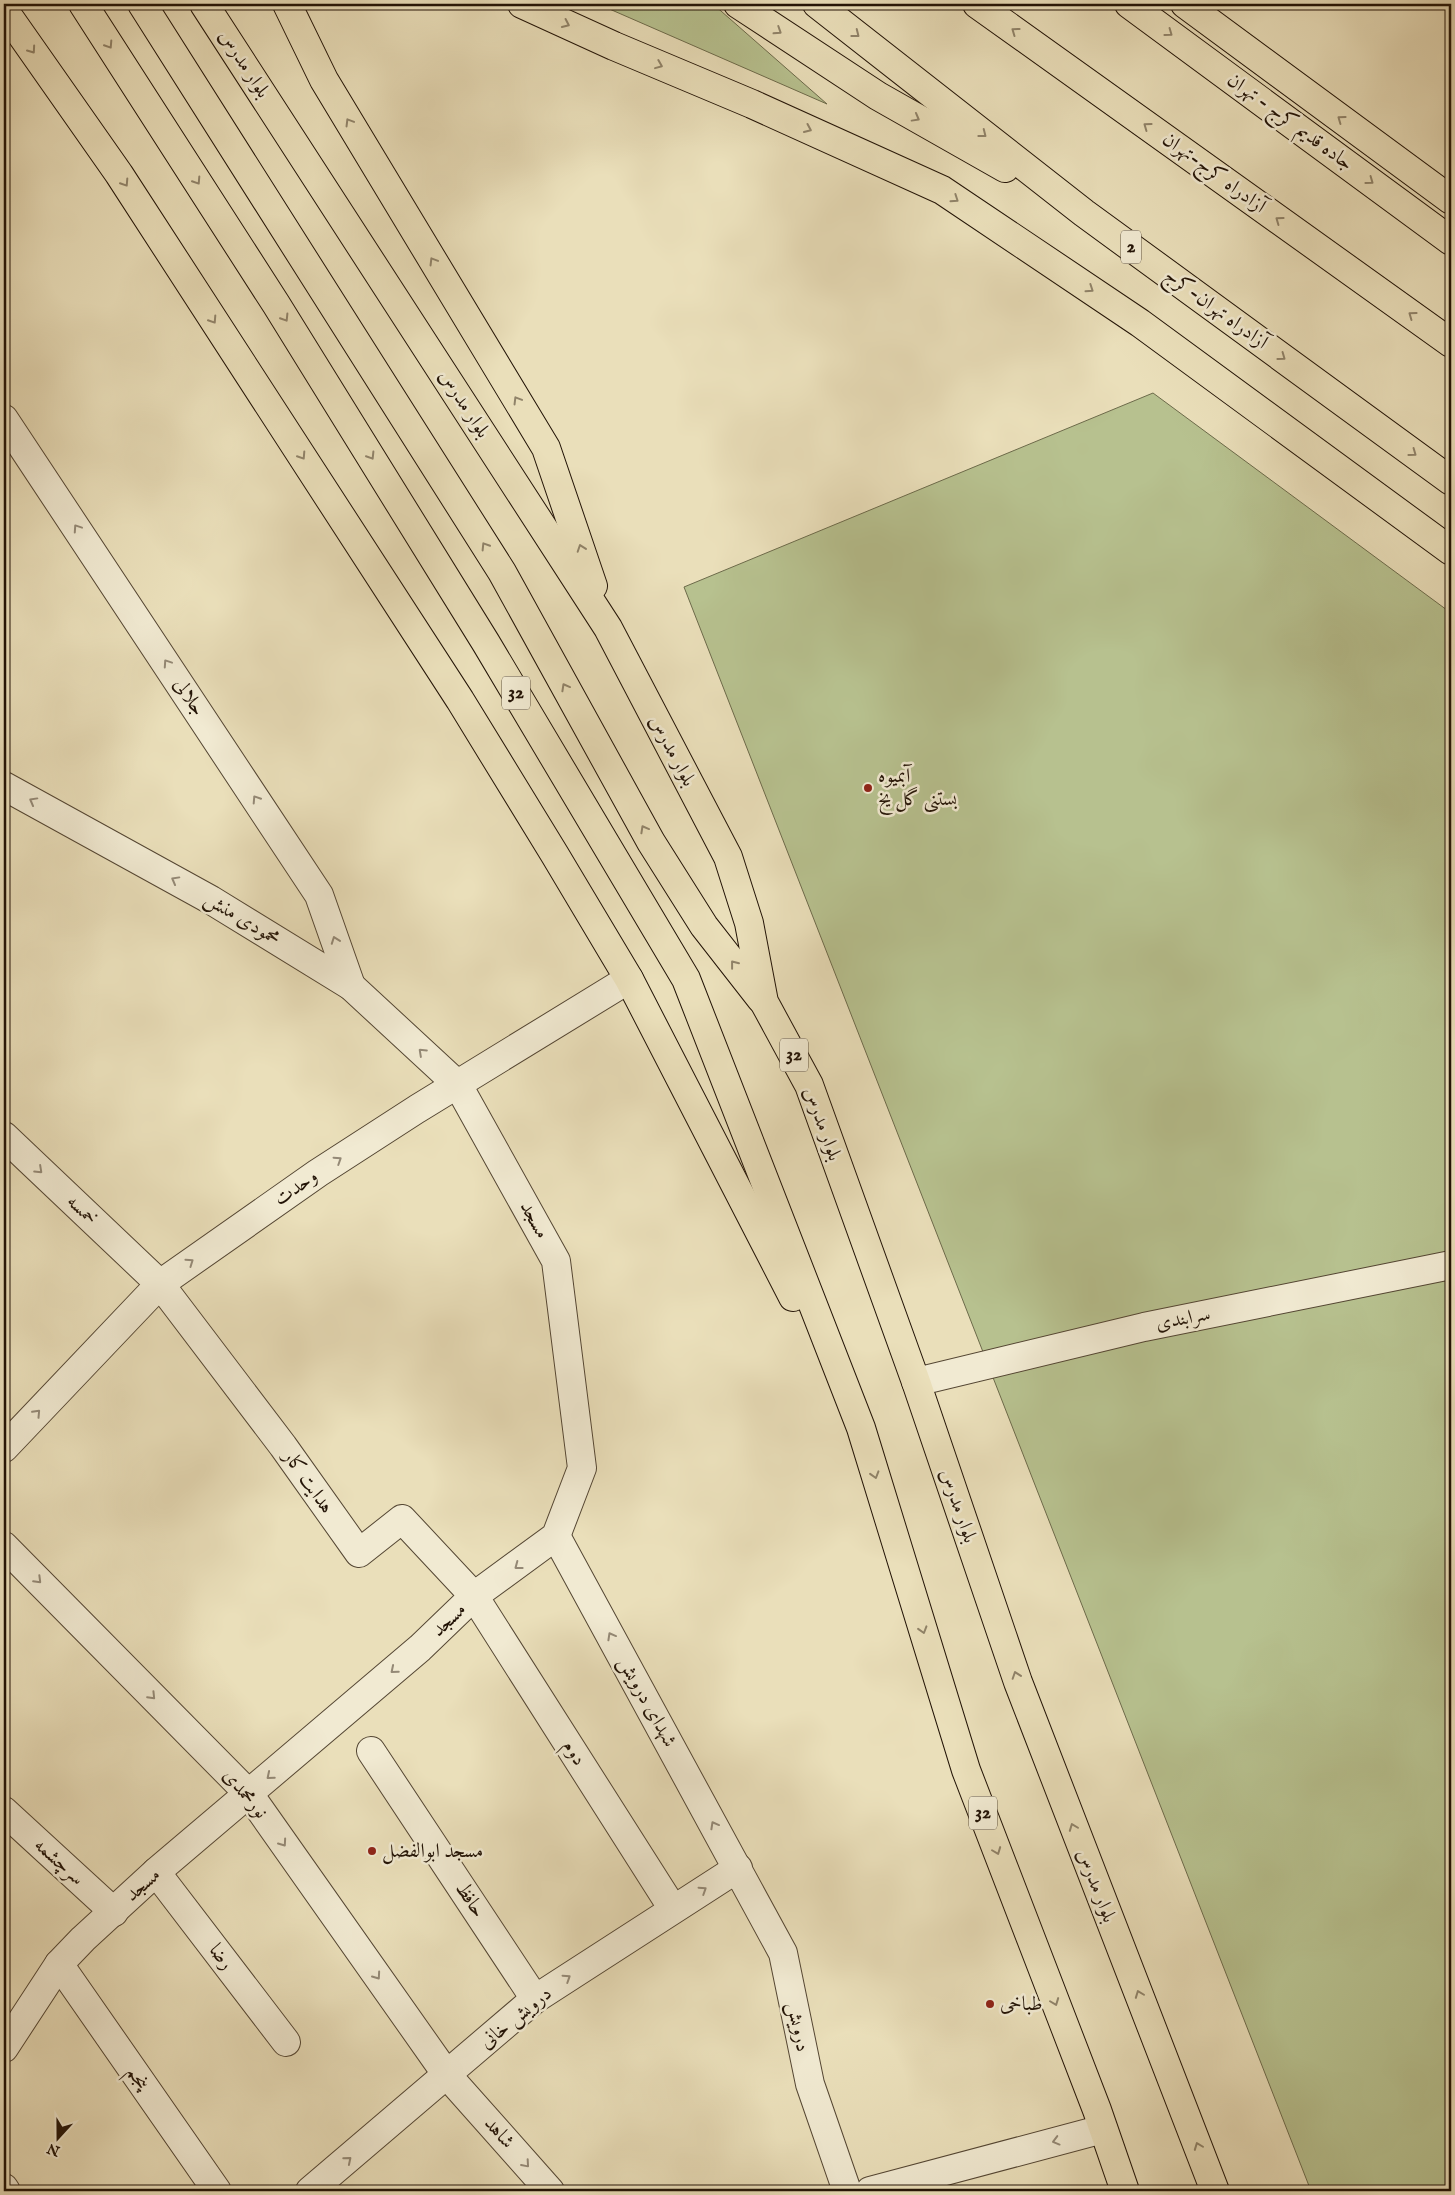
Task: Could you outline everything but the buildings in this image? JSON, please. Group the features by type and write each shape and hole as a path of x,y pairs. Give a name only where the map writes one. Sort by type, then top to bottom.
{"highway":[{"name":"32","path":"83,4 276,304 486,643 686,979 861,1428 966,1770 1103,2128 1124,2191"},
{"path":"142,4 502,572 651,842 682,892 704,926 764,1002"},
{"name":"بلوار مدرس","path":"204,4 608,628 728,857 749,923 764,1002 809,1085 916,1382 1045,1754 1215,2191"},
{"path":"286,4 324,80 546,448 608,628"},
{"path":"522,4 614,46 752,104 942,190 1140,323 1451,550"},
{"path":"738,4 878,96 1084,213"},
{"name":"آزادراه تهران-کرج","path":"817,4 1084,213 1451,481"},
{"name":"آزادراه کرج-تهران","path":"977,4 1451,343"},
{"name":"جاده قدیم کرج - تهران","path":"1129,4 1451,241"},
{"name":"جاده قدیم کرج - تهران","path":"1185,4 1451,200"},
{"path":"4,10 120,174 449,684 629,979 861,1428"}],"street":[{"name":"جلالی","path":"4,419 319,895 351,986"},
{"name":"محمودی منش","path":"4,786 211,900 351,986 458,1085"},
{"name":"وحدت","path":"4,1448 160,1284 318,1173 629,979"},
{"name":"مسجد","path":"4,2048 59,1964 156,1872 420,1648 474,1596 556,1536 582,1468 556,1261 458,1085"},
{"name":"خمسه","path":"4,1136 160,1284"},
{"name":"سرابندی","path":"916,1382 1144,1327 1451,1265"},
{"name":"هدایت کار","path":"160,1284 282,1446 358,1553 402,1519 474,1596"},
{"name":"شهدای درویش","path":"556,1536 738,1868"},
{"name":"نورمحمدی","path":"4,1546 249,1794 447,2075"},
{"name":"دوم","path":"474,1596 673,1909"},
{"name":"حافظ","path":"371,1751 535,1999"},
{"name":"سرچشمه","path":"4,1811 114,1912"},
{"name":"درویش خانی","path":"310,2191 535,1999 738,1868"},
{"name":"درویش","path":"738,1868 783,1953 810,2084 848,2191"},
{"name":"رضا","path":"156,1872 286,2042"},
{"name":"پنجم","path":"59,1964 217,2191"},
{"name":"شاهد","path":"447,2075 550,2191"},
{"path":"870,2191 1103,2128"}],"green space":[{"path":"598,4 713,4 827,104"},
{"path":"1153,393 1451,613 1451,2191 1311,2191 684,587"}],"place":[{"name":"آبمیوه بستنی گل یخ","path":"868,788"},
{"name":"مسجد ابوالفضل","path":"372,1851"},
{"name":"طباخی","path":"990,2004"}]}
